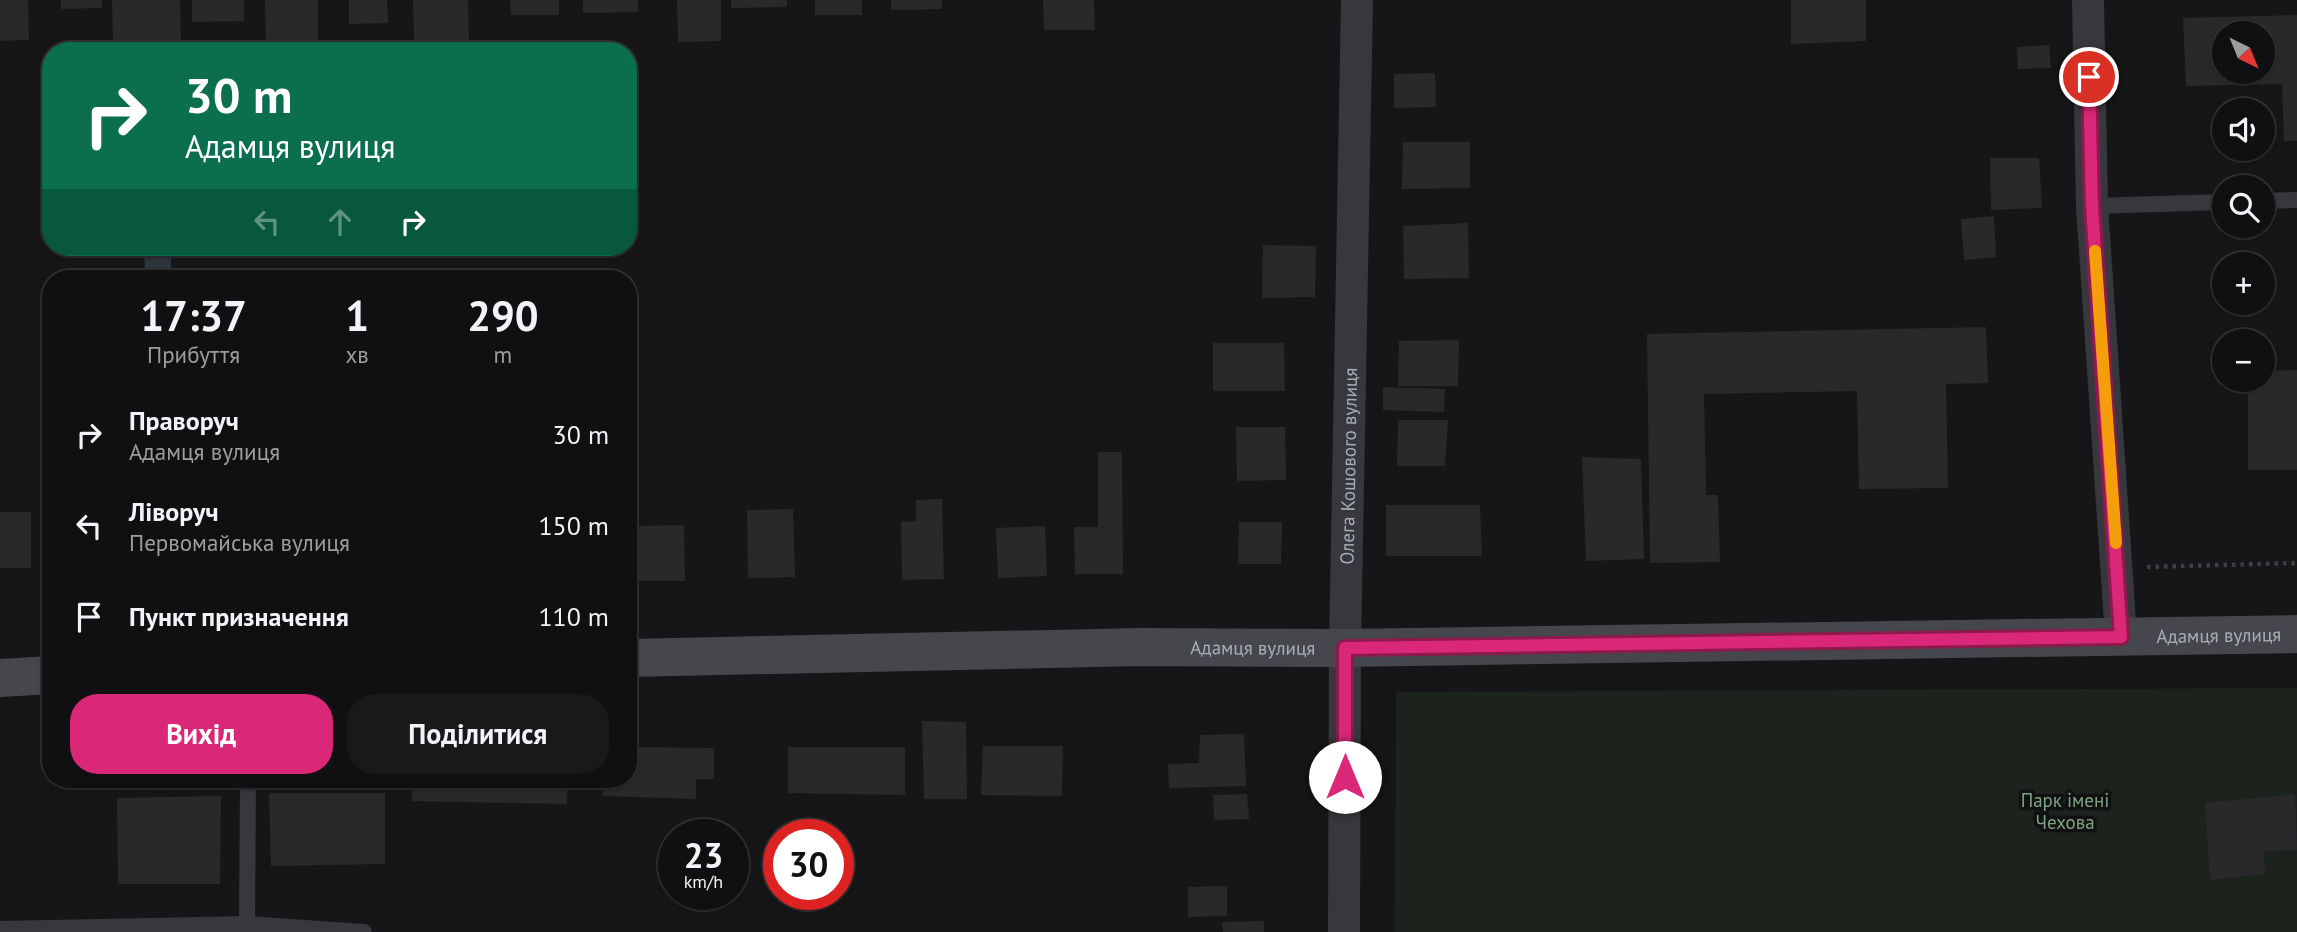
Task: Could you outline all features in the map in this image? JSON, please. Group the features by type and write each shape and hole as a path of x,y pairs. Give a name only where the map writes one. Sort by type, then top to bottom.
{"street":[{"name":"Олега Кошового вулиця","path":"1344,932 1345,648 1357,0"},
{"path":"2088,0 2092,206 2121,637"},
{"name":"Адамця вулиця","path":"637,658 1140,647 1345,648 2297,634"},
{"path":"0,678 42,676"}],"lane":[{"path":"2275,201 2297,200"},
{"path":"2092,206 2212,202"},
{"path":"247,924 248,788"},
{"path":"0,929 247,924 364,932"}],"path":[{"path":"2118,567 2297,564"}],"green space":[{"name":"Парк імені Чехова","path":"2297,688 2297,932 1395,932 1396,692"}],"shaded area":[{"path":"144,256 171,256 171,270 145,270"}],"building":[{"path":"0,0 28,0 29,40 0,41"},
{"path":"61,0 102,0 102,8 61,9"},
{"path":"112,0 180,0 181,40 113,42"},
{"path":"192,0 244,0 244,21 192,22"},
{"path":"265,0 318,0 318,42 266,42"},
{"path":"349,0 387,0 388,23 349,24"},
{"path":"413,0 468,0 469,42 414,42"},
{"path":"510,0 559,0 559,15 511,15"},
{"path":"583,0 638,0 638,12 583,13"},
{"path":"677,0 721,0 721,41 678,42"},
{"path":"731,0 787,0 787,7 731,8"},
{"path":"815,0 862,0 862,15 815,15"},
{"path":"891,0 942,0 942,9 891,10"},
{"path":"1043,0 1094,0 1095,30 1044,30"},
{"path":"1791,0 1866,0 1866,41 1791,44"},
{"path":"2297,15 2297,141 2284,141 2282,84 2186,86 2183,18"},
{"path":"2049,45 2051,68 2018,69 2017,47"},
{"path":"1435,73 1436,107 1394,108 1394,74"},
{"path":"1403,142 1470,142 1470,188 1402,189"},
{"path":"1990,158 2039,158 2042,208 1991,210"},
{"path":"1994,216 1996,257 1964,260 1961,219"},
{"path":"1468,223 1469,278 1404,279 1403,226"},
{"path":"1263,245 1316,246 1315,297 1262,298"},
{"path":"1986,327 1988,383 1946,384 1948,488 1859,489 1857,391 1704,394 1706,495 1718,495 1720,562 1650,563 1647,334"},
{"path":"1459,340 1458,386 1398,386 1399,341"},
{"path":"1213,343 1284,343 1285,391 1213,391"},
{"path":"2297,370 2297,470 2248,470 2248,392 2275,392 2275,371"},
{"path":"1383,387 1445,389 1444,412 1383,410"},
{"path":"1398,420 1448,420 1445,466 1397,466"},
{"path":"1236,427 1285,427 1286,480 1237,481"},
{"path":"1098,452 1122,452 1123,574 1075,574 1074,527 1098,527"},
{"path":"1582,457 1641,459 1644,559 1586,561"},
{"path":"942,499 944,579 902,580 901,522 916,521 916,500"},
{"path":"1386,505 1480,505 1482,556 1386,556"},
{"path":"793,509 795,577 748,578 747,510"},
{"path":"0,512 31,512 31,568 0,568"},
{"path":"1239,522 1282,522 1281,564 1238,564"},
{"path":"684,525 685,581 638,581 637,526"},
{"path":"1045,526 1047,576 998,578 996,528"},
{"path":"922,721 966,722 967,799 924,799"},
{"path":"1244,734 1246,786 1169,788 1168,764 1199,763 1200,735"},
{"path":"983,746 1063,746 1062,796 981,795"},
{"path":"637,747 714,748 714,779 696,779 696,799 603,796 603,788 637,788"},
{"path":"788,747 905,747 905,795 788,793"},
{"path":"412,788 568,788 567,804 412,801"},
{"path":"269,793 385,793 385,864 271,866"},
{"path":"1247,794 1249,819 1214,820 1213,795"},
{"path":"2295,794 2297,850 2264,851 2265,874 2210,880 2205,803"},
{"path":"221,796 220,884 118,884 117,798"},
{"path":"1227,886 1227,916 1188,917 1188,887"},
{"path":"1264,921 1264,932 1223,932 1222,922"}],"slow traffic":[{"path":"2095,251 2116,543"}],"route":[{"path":"1345,777 1345,648 2121,637 2092,206 2089,77"}]}
